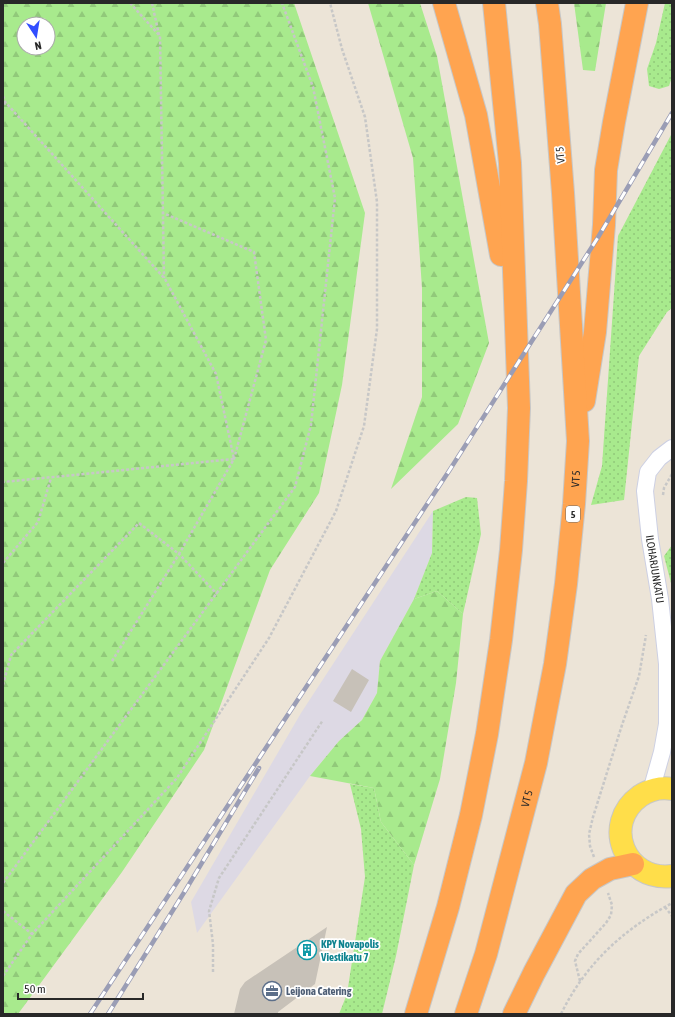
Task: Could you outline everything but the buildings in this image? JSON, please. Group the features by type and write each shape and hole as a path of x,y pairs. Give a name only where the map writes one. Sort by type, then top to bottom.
{"highway":[{"path":"444,3 476,115 500,240 519,408"},
{"path":"416,1014 448,907 470,815 487,734 501,640 511,550 519,408 510,163 494,3"},
{"name":"VT 5","path":"466,1014 486,954 538,756 555,664 566,584 574,504 578,441 563,193 550,24 547,3"},
{"path":"578,441 595,332 604,225 606,170 637,3"},
{"path":"514,1014 576,894 592,879 610,869 633,864"}],"main road":[{"path":"670,880 642,871 633,864 625,853 620,839 621,826 625,813 633,801 644,793 650,791 657,789 672,789"}],"street":[{"name":"ILOHARJUNKATU","path":"650,791 670,731 665,636 650,540 645,490 648,472 659,458 672,448"}],"path":[{"path":"130,3 160,36"},
{"path":"152,3 160,36 164,279"},
{"path":"3,883 295,487 311,425 335,198 313,87 282,3"},
{"path":"3,976 32,934 177,778 269,638 336,511 364,426 377,329 377,202 365,117 342,49 330,3"},
{"path":"3,96 6,104 164,279 216,374 234,459"},
{"path":"112,661 179,554 234,459 266,340 254,252 163,213"},
{"path":"3,482 234,459"},
{"path":"662,496 664,488 672,474"},
{"path":"3,563 38,522 51,478"},
{"path":"3,685 11,655 139,522 179,554 217,594"},
{"path":"596,862 590,846 589,834 622,725 639,676 646,629"},
{"path":"213,972 213,944 209,911 219,878 323,720"},
{"path":"580,981 575,961 578,954 606,923 611,915 612,904 608,893"},
{"path":"561,1014 580,981 594,962 622,936 649,915 672,903"},
{"path":"665,907 672,916"},
{"path":"3,910 32,934"}],"shaded area":[{"path":"433,511 432,553 414,599 380,661 377,693 362,720 339,741 310,776 197,933 191,902 301,713"}],"green space":[{"path":"3,3 294,3 365,213 342,385 319,493 270,570 204,750 122,872 18,1014 3,1014"},
{"path":"368,3 420,3 437,56 489,343 458,424 391,489 422,397 422,288 413,158"},
{"path":"574,3 606,3 595,71 583,70"},
{"path":"665,3 672,3 672,77 669,86 659,89 649,86 647,69 656,43"},
{"path":"672,133 672,308 667,312 639,356 624,500 591,505 602,466 618,236"},
{"path":"466,497 477,498 481,534 463,614 437,591 414,599 432,553 433,511"},
{"path":"672,545 672,587 664,556"},
{"path":"437,591 463,614 456,683 440,779 414,865 381,822 374,788 310,776 339,741 362,720 377,693 380,661 414,599"},
{"path":"350,784 374,788 381,822 414,865 396,956 382,1014 339,1014 347,994 365,877 361,829"}],"railway":[{"path":"90,1014 449,471 597,239 672,113"},
{"path":"108,1014 185,891 259,768"}],"place":[{"name":"KPY Novapolis Viestikatu 7","path":"307,950"},
{"name":"Leijona Catering","path":"272,991"}]}
